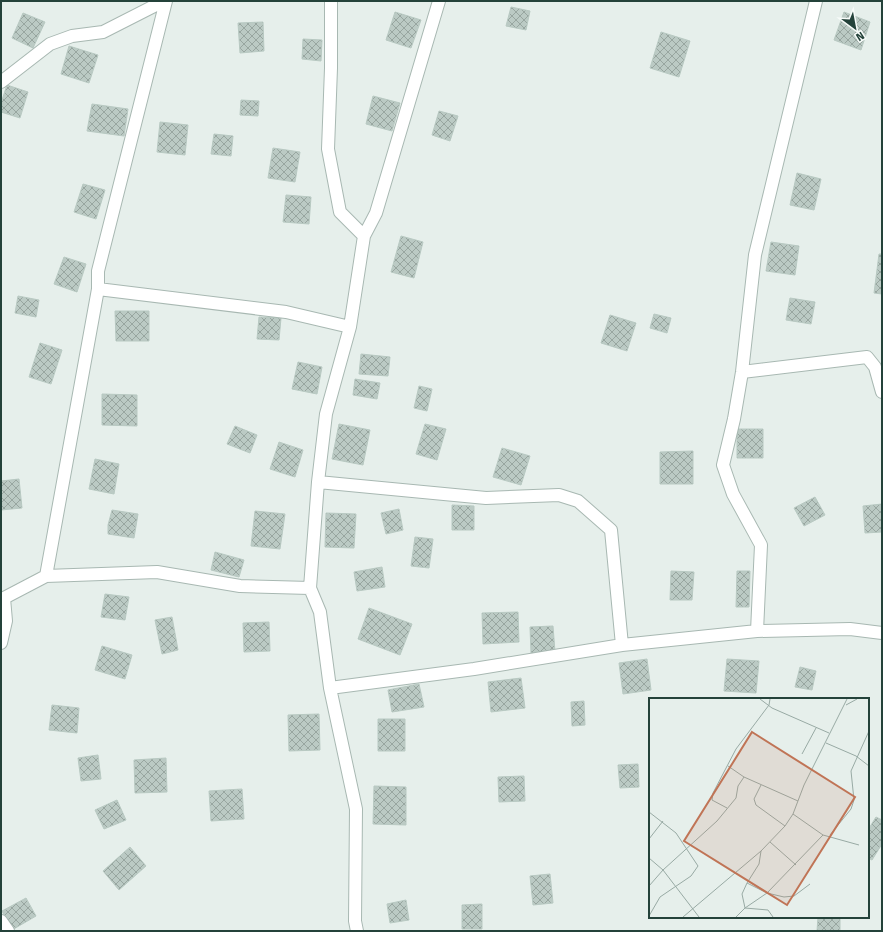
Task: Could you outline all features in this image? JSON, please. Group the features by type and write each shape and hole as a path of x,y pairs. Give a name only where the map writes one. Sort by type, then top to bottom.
{"street":[{"path":"1,82 50,44 72,36 102,32 165,1"},
{"path":"46,576 98,289 98,271 165,1"},
{"path":"331,1 331,68 328,149 340,212 364,236"},
{"path":"356,931 356,809 330,688 320,612 310,588 318,482 326,414 350,327 364,236 376,213 439,1"},
{"path":"757,631 761,546 733,494 724,465 742,372 755,255 816,1"},
{"path":"98,289 286,312 350,327"},
{"path":"742,372 867,357 875,367 882,392"},
{"path":"318,482 486,498 558,496 578,501 611,530 622,646"},
{"path":"1,643 6,621 3,598 46,576 157,572 240,586 310,588"},
{"path":"330,688 474,669 622,646 757,631 850,629 882,633"},
{"path":"1,920 8,931"}],"building":[{"path":"511,7 530,11 526,30 506,26"},
{"path":"395,12 421,20 411,48 386,40"},
{"path":"844,12 870,22 861,50 834,40"},
{"path":"23,13 45,22 33,48 12,38"},
{"path":"263,22 264,51 240,53 238,23"},
{"path":"661,32 690,41 679,77 650,68"},
{"path":"303,39 322,40 321,61 302,59"},
{"path":"69,46 98,55 89,83 61,74"},
{"path":"7,85 28,92 20,118 1,112 1,103"},
{"path":"373,96 400,103 392,131 366,124"},
{"path":"241,100 259,101 258,116 240,115"},
{"path":"92,104 128,109 124,136 87,131"},
{"path":"439,111 458,116 450,141 432,135"},
{"path":"160,122 188,125 185,155 157,152"},
{"path":"214,134 233,136 231,156 211,154"},
{"path":"273,148 300,152 295,182 268,178"},
{"path":"797,173 821,179 814,210 790,205"},
{"path":"83,184 105,190 96,219 74,212"},
{"path":"286,195 311,197 309,224 283,222"},
{"path":"401,236 423,242 414,278 391,272"},
{"path":"771,242 799,246 795,275 766,271"},
{"path":"879,254 882,254 882,294 874,293"},
{"path":"64,257 86,264 77,292 54,284"},
{"path":"18,296 39,300 36,317 15,313"},
{"path":"790,298 815,302 811,324 786,320"},
{"path":"115,311 149,311 149,341 116,341"},
{"path":"654,314 671,318 667,333 650,328"},
{"path":"610,315 636,323 627,351 601,343"},
{"path":"259,317 281,318 279,340 257,339"},
{"path":"40,343 62,350 51,384 29,377"},
{"path":"361,354 390,357 388,376 359,374"},
{"path":"298,362 322,367 317,394 292,389"},
{"path":"355,379 380,383 377,399 353,395"},
{"path":"419,386 432,389 427,411 414,408"},
{"path":"102,394 137,395 137,426 102,425"},
{"path":"339,424 370,430 363,465 332,459"},
{"path":"425,424 446,429 437,460 416,454"},
{"path":"235,426 257,435 250,453 227,444"},
{"path":"737,429 763,429 763,458 737,458"},
{"path":"279,442 303,450 295,477 270,469"},
{"path":"502,448 530,456 521,485 493,477"},
{"path":"693,451 693,484 660,484 660,452"},
{"path":"95,459 119,464 114,494 89,489"},
{"path":"19,479 22,508 1,510 1,481"},
{"path":"815,497 825,515 804,526 794,508"},
{"path":"882,504 882,532 865,533 863,506"},
{"path":"452,505 474,506 474,530 452,530"},
{"path":"399,509 403,530 386,534 381,513"},
{"path":"112,510 138,514 134,538 108,534 108,525"},
{"path":"255,511 285,514 280,549 251,546"},
{"path":"326,513 356,514 354,548 325,547"},
{"path":"415,537 433,539 429,568 411,566"},
{"path":"215,552 244,560 239,577 211,570"},
{"path":"382,567 385,587 357,591 354,572"},
{"path":"671,571 694,572 692,600 670,600"},
{"path":"737,571 750,571 749,607 736,607"},
{"path":"105,594 129,597 125,620 101,617"},
{"path":"369,608 412,624 400,655 358,639"},
{"path":"518,612 519,642 483,644 482,613"},
{"path":"172,617 178,650 162,654 155,620"},
{"path":"269,622 270,651 244,652 243,623"},
{"path":"553,626 555,652 531,653 530,627"},
{"path":"102,646 132,655 125,679 95,670"},
{"path":"647,659 651,690 623,694 619,663"},
{"path":"727,659 759,661 756,693 724,691"},
{"path":"800,667 816,671 812,690 795,687"},
{"path":"521,678 525,708 491,712 488,682"},
{"path":"419,684 424,707 392,712 388,690"},
{"path":"584,701 585,725 572,726 571,702"},
{"path":"52,705 79,708 77,733 49,730"},
{"path":"319,714 320,750 289,751 288,715"},
{"path":"378,719 405,719 405,751 378,751"},
{"path":"98,755 101,779 81,781 78,758"},
{"path":"166,758 167,792 135,793 134,760"},
{"path":"638,764 639,787 620,788 618,765"},
{"path":"524,776 525,801 499,802 498,777"},
{"path":"374,786 406,787 406,825 373,824"},
{"path":"242,789 244,819 211,821 209,791"},
{"path":"117,800 126,820 104,829 95,810"},
{"path":"876,817 882,820 882,844 872,860 869,858 869,828"},
{"path":"130,847 146,866 119,890 103,871"},
{"path":"550,874 553,903 533,905 530,876"},
{"path":"26,898 36,916 12,930 2,911"},
{"path":"406,900 409,920 390,923 387,904"},
{"path":"482,904 482,929 462,929 462,905"},
{"path":"818,918 840,918 840,931 817,931"}]}
